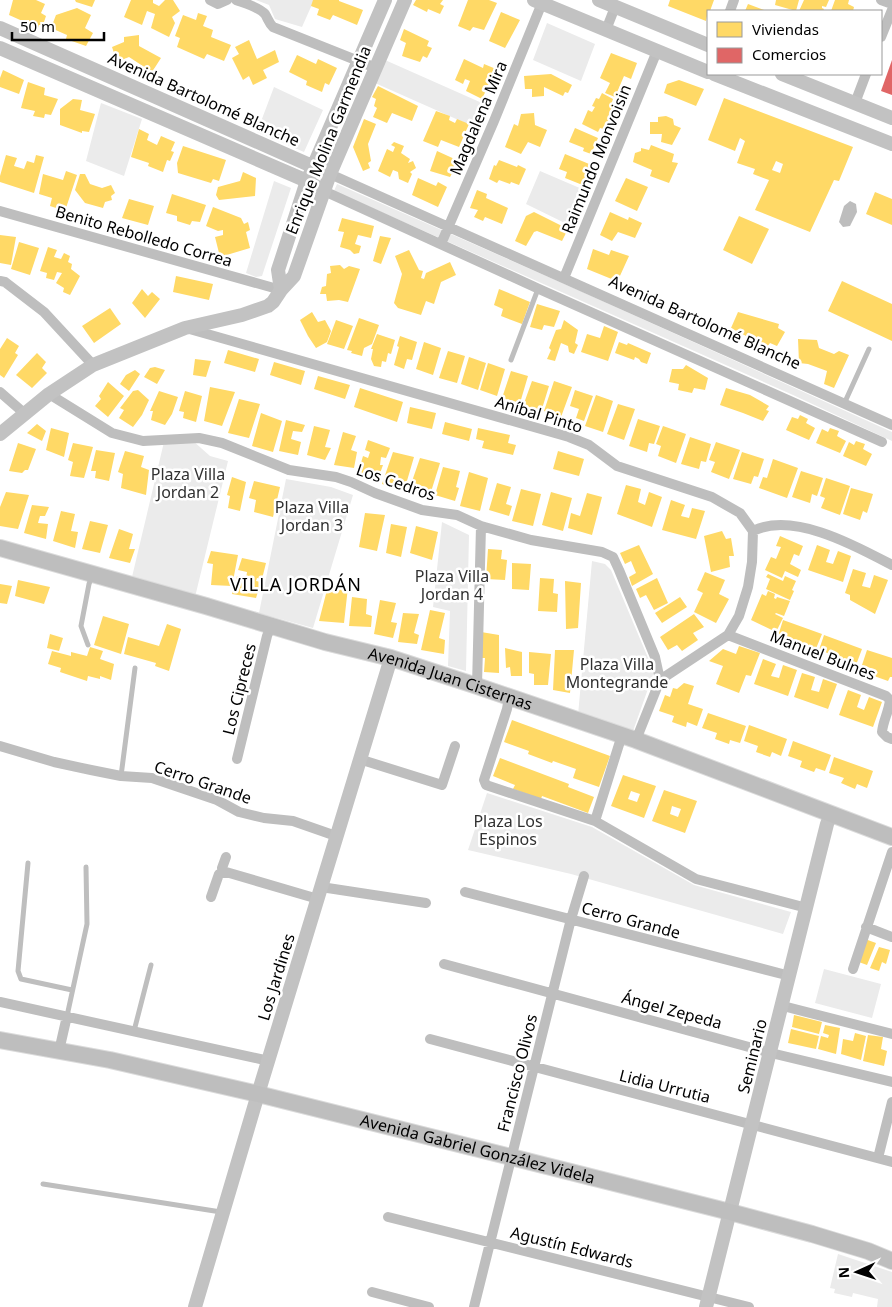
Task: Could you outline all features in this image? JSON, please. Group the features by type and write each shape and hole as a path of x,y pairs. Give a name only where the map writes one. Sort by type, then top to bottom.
{"main road":[{"name":"Avenida Juan Cisternas","path":"0,548 325,642 390,658 477,686 629,738 892,837"},
{"name":"Avenida Gabriel González Videla","path":"0,1040 110,1060 512,1156 812,1234 868,1251 892,1261"}],"street":[{"path":"210,0 218,4 227,0"},
{"path":"236,0 262,11 273,27 376,68"},
{"name":"Enrique Molina Garmendia","path":"280,290 278,270 306,181 385,0"},
{"name":"Enrique Molina Garmendia","path":"0,434 49,394 93,365 185,328 242,315 268,306 273,302 280,290 294,276 330,174 405,0"},
{"path":"598,0 707,45"},
{"path":"881,0 892,4"},
{"path":"538,2 707,72"},
{"name":"Magdalena Mira","path":"441,244 494,121 538,2"},
{"path":"606,30 615,7"},
{"path":"882,35 892,10"},
{"name":"Avenida Bartolomé Blanche","path":"0,28 147,95 503,250 892,425"},
{"name":"Avenida Bartolomé Blanche","path":"0,48 306,181 324,191 539,289 882,442"},
{"name":"Raimundo Monvoisin","path":"564,278 657,51"},
{"path":"717,75 892,144"},
{"path":"785,75 892,118"},
{"path":"855,103 866,75"},
{"path":"141,110 147,95"},
{"name":"Benito Rebolledo Correa","path":"0,211 280,290"},
{"path":"496,268 503,250"},
{"path":"0,280 6,282 44,312 93,365"},
{"name":"Aníbal Pinto","path":"185,328 569,437 589,445 617,466 712,497 740,513 753,531"},
{"path":"0,392 24,413"},
{"name":"Los Cedros","path":"49,394 112,433 143,441 199,438 222,443 289,470 344,480 422,510 457,515 481,526 530,540 602,552 614,558 655,657 660,680"},
{"path":"595,821 629,738 660,680 728,636 739,616 748,587 752,562 753,531 762,526 783,525 812,529 863,550 892,565"},
{"path":"477,686 481,526"},
{"name":"Los Cipreces","path":"237,759 271,626"},
{"name":"Manuel Bulnes","path":"728,636 886,696 890,700 882,732 892,739"},
{"name":"Los Jardines","path":"195,1307 390,658"},
{"path":"509,697 507,709 484,780 486,785 595,821 696,879 807,908"},
{"name":"Cerro Grande","path":"0,746 54,762 122,776 152,778 217,800 239,812 264,818 293,821 336,836"},
{"path":"359,759 442,785 455,746"},
{"name":"Seminario","path":"708,1302 831,814"},
{"path":"852,969 892,852"},
{"path":"226,857 222,868 226,872"},
{"path":"211,898 218,874 226,872 319,893 426,903"},
{"name":"Francisco Olivos","path":"474,1307 552,993 584,876"},
{"name":"Cerro Grande","path":"465,892 790,976"},
{"path":"866,927 892,937"},
{"name":"Ángel Zepeda","path":"444,964 771,1053 892,1082"},
{"path":"0,1002 269,1061"},
{"path":"783,1006 892,1034"},
{"path":"59,1051 67,1016"},
{"name":"Lidia Urrutia","path":"430,1039 892,1162"},
{"path":"878,1158 892,1102"},
{"name":"Agustín Edwards","path":"388,1217 490,1242 708,1302 749,1307"},
{"path":"372,1292 429,1307"}],"lane":[{"path":"511,360 539,289"},
{"path":"844,404 869,349"},
{"path":"88,645 81,626 88,584 93,574"},
{"path":"122,776 135,668"},
{"path":"28,863 18,971 21,979 72,990"},
{"path":"67,1016 87,924 86,866"},
{"path":"134,1031 151,965"},
{"path":"43,1184 224,1213"}],"green space":[{"path":"256,0 314,0 302,27 275,19 269,5"},
{"path":"547,23 595,44 581,81 533,60"},
{"path":"385,60 491,107 481,130 375,83"},
{"path":"274,87 323,110 304,152 257,132"},
{"path":"101,103 142,119 124,176 86,161"},
{"path":"540,171 589,192 573,227 526,204"},
{"path":"274,181 291,188 262,276 256,277 246,273"},
{"path":"337,184 578,290 892,432 892,441 793,395 334,191"},
{"name":"Plaza Villa Jordan 2","path":"192,440 210,456 228,461 195,597 132,577 164,442"},
{"name":"Plaza Villa Jordan 3","path":"286,479 331,487 353,495 313,628 259,613"},
{"name":"Plaza Villa Jordan 4","path":"442,522 469,535 466,671 448,666 450,611 433,607"},
{"name":"Plaza Villa Montegrande","path":"592,561 605,564 611,570 654,672 633,731 578,715"},
{"name":"Plaza Los Espinos","path":"487,793 592,827 694,885 791,912 783,934 571,874 468,850"},
{"path":"824,969 881,984 872,1018 815,1003"},
{"path":"838,1254 892,1272 892,1307 877,1307 878,1299 853,1293 852,1297 834,1293 835,1289 830,1288"}],"shaded area":[{"path":"850,201 856,204 857,212 850,226 843,227 839,222 844,206"}],"building: Viviendas":[{"path":"13,0 36,0 45,4 41,13 46,16 43,25 39,25 38,28 9,15"},
{"path":"75,0 95,0 92,7"},
{"path":"131,0 153,0 153,3 159,6 165,0 173,0 180,11 172,17 175,23 169,37 151,28 155,14 147,11 142,25 124,17"},
{"path":"313,0 339,0 363,10 357,25 333,15 330,20 317,15 319,9 311,6"},
{"path":"416,0 443,0 440,4 444,6 440,14 428,9 427,12 413,5"},
{"path":"468,0 489,0 497,3 484,30 473,27 470,31 458,26"},
{"path":"670,0 714,0 710,10 707,10 706,21 668,6"},
{"path":"776,0 799,0 796,10 775,5"},
{"path":"804,0 829,0 826,7 822,6 824,10 799,10"},
{"path":"835,0 849,0 848,4 854,7 853,10 831,10"},
{"path":"748,4 764,10 745,10"},
{"path":"77,8 91,15 85,28 93,33 86,46 66,39 67,35 51,28 56,15"},
{"path":"501,12 520,20 505,48 489,41"},
{"path":"198,13 207,16 203,26 213,30 211,37 231,45 224,61 207,54 204,59 177,47 180,38 175,36 183,15 196,20"},
{"path":"404,29 429,41 427,46 432,48 427,58 423,56 420,62 402,56 406,43 400,40"},
{"path":"139,35 139,46 161,58 152,72 129,57 117,62 112,47 124,42 124,37"},
{"path":"249,40 257,59 275,50 279,62 263,70 267,78 253,85 249,76 243,80 232,58 239,54 235,47"},
{"path":"611,53 637,63 631,79 624,76 615,97 605,93 610,83 600,78"},
{"path":"297,55 316,64 318,59 337,68 329,85 325,83 322,92 306,85 307,81 289,72"},
{"path":"464,59 483,68 484,64 496,69 482,99 466,91 470,81 465,79 463,84 455,80"},
{"path":"3,70 24,80 19,94 0,87 0,78"},
{"path":"551,74 572,85 568,93 565,92 563,96 544,87 544,96 532,97 532,89 525,89 524,76"},
{"path":"679,80 704,89 696,106 664,93 667,84"},
{"path":"28,82 45,88 44,95 58,99 51,115 45,114 44,118 33,116 35,111 21,108"},
{"path":"378,86 418,106 412,121 392,113 387,123 373,117 377,108 374,106 376,99 372,97"},
{"path":"602,93 613,99 611,105 615,107 613,111 617,114 612,125 605,126 604,129 600,128 598,132 582,124 588,110 592,112 595,107 592,106 596,98 599,99"},
{"path":"724,98 853,147 839,181 834,180 810,232 755,210 769,180 753,174 755,169 737,163 745,141 740,138 735,151 708,140","holes":["776,161 783,164 780,173 772,170"]},
{"path":"73,99 82,100 80,110 95,114 89,132 82,131 82,133 60,125 60,109"},
{"path":"436,111 450,116 449,120 455,123 457,119 469,124 459,147 441,140 438,147 423,141"},
{"path":"534,113 535,125 547,130 540,147 528,142 521,154 505,147 514,124 518,126 521,114"},
{"path":"666,116 673,119 674,125 681,128 672,145 661,142 662,134 650,134 650,122 658,122 658,117"},
{"path":"364,119 376,124 368,144 371,161 368,163 370,168 363,171 353,147"},
{"path":"575,128 598,138 591,154 583,151 584,148 569,142"},
{"path":"139,129 149,134 147,140 157,145 161,136 175,142 171,151 174,152 170,161 167,160 163,172 148,166 149,163 131,157"},
{"path":"394,142 404,146 401,153 410,159 408,163 413,161 416,168 410,172 412,174 408,183 399,179 398,172 393,170 390,177 378,171 387,149 393,152 395,147 391,145"},
{"path":"651,145 674,154 672,162 678,163 669,183 650,176 652,170 633,162 635,153 641,151 641,148 649,150"},
{"path":"183,146 226,160 219,181 213,179 211,183 178,173 177,163"},
{"path":"437,151 459,161 450,177 430,171"},
{"path":"565,154 594,166 585,186 565,178 567,172 559,169"},
{"path":"6,155 17,158 14,166 24,169 27,161 34,163 36,155 44,157 34,193 0,182"},
{"path":"499,160 526,169 519,185 499,180 497,183 489,179 494,165 496,166"},
{"path":"66,171 77,175 65,211 50,206 52,198 39,194 43,174 63,180"},
{"path":"243,172 256,178 255,196 219,200 216,195 218,187 240,181"},
{"path":"80,174 85,174 90,184 102,188 111,185 115,193 111,196 112,200 105,202 103,208 85,203 75,190"},
{"path":"418,178 436,186 438,182 447,187 438,207 412,195"},
{"path":"626,178 648,187 637,211 615,201"},
{"path":"477,190 487,194 486,198 508,208 502,224 485,217 483,221 474,217 478,210 470,208"},
{"path":"875,192 892,199 892,225 866,214"},
{"path":"172,194 206,205 200,222 192,221 190,225 177,221 177,216 166,213"},
{"path":"129,199 154,206 148,225 122,218"},
{"path":"213,207 241,218 244,224 248,222 250,230 246,232 250,248 220,257 215,237 223,235 223,230 218,231 206,226"},
{"path":"534,212 568,229 562,241 537,231 534,232 526,246 515,241 526,216"},
{"path":"610,212 628,220 629,217 642,223 635,238 618,232 612,241 600,235"},
{"path":"739,216 769,229 752,264 723,250"},
{"path":"342,218 374,226 371,238 358,235 355,244 361,246 359,253 354,254 350,250 340,247 344,232 338,231"},
{"path":"0,235 16,237 11,265 0,263"},
{"path":"380,236 391,238 381,264 373,261"},
{"path":"19,242 39,248 30,275 11,269"},
{"path":"48,247 57,250 54,257 61,259 64,253 70,256 68,262 72,264 71,269 80,276 70,295 63,292 64,288 56,283 62,273 57,272 54,280 46,278 47,273 40,271"},
{"path":"593,249 609,255 611,250 629,256 619,278 615,277 614,280 587,269"},
{"path":"409,250 419,270 423,271 421,278 424,279 426,273 450,262 456,275 441,282 434,304 426,301 421,315 398,308 394,303 402,274 395,256"},
{"path":"340,265 344,269 349,266 360,269 348,302 339,300 327,301 326,294 320,294 322,287 326,286 327,274 331,273 330,266"},
{"path":"176,276 213,284 209,300 173,292"},
{"path":"842,281 892,304 892,341 828,311"},
{"path":"142,289 148,296 152,292 160,299 145,318 132,303"},
{"path":"499,289 530,302 522,324 501,316 503,309 494,305"},
{"path":"537,304 560,311 554,327 544,325 542,330 530,327"},
{"path":"110,308 121,324 94,343 82,326"},
{"path":"312,312 318,322 325,320 331,331 327,342 316,348 300,320"},
{"path":"738,312 779,324 778,328 785,332 777,346 770,343 767,347 731,328"},
{"path":"359,318 379,325 372,344 364,348 362,356 347,350"},
{"path":"336,320 353,326 344,349 327,344"},
{"path":"564,320 578,330 575,343 578,345 574,354 569,352 568,346 561,343 555,361 547,359 556,330 561,329"},
{"path":"604,326 618,332 608,361 581,352 587,334 600,338"},
{"path":"377,334 395,340 391,354 388,353 386,362 382,361 381,367 374,366 371,359 373,349 371,349"},
{"path":"400,336 417,342 412,360 407,359 404,369 394,365"},
{"path":"7,338 19,346 15,353 18,355 4,378 0,375 0,349"},
{"path":"798,339 817,340 819,348 834,354 839,351 849,355 834,388 824,384 827,371 808,364 799,363"},
{"path":"424,342 441,348 433,375 416,369"},
{"path":"619,342 627,345 628,343 651,353 647,364 635,357 634,360 615,353"},
{"path":"228,350 259,359 255,372 224,363"},
{"path":"448,351 465,356 457,383 439,378"},
{"path":"37,353 46,362 42,368 47,373 32,388 16,375"},
{"path":"469,357 486,363 478,390 461,384"},
{"path":"195,359 211,361 206,377 193,375"},
{"path":"274,362 305,371 301,385 270,375"},
{"path":"488,363 505,369 497,396 480,390"},
{"path":"686,365 708,378 705,390 694,388 692,393 678,390 679,384 669,382 672,369 683,369"},
{"path":"155,367 165,370 157,384 144,377 150,368"},
{"path":"135,370 140,374 129,391 120,384 126,375"},
{"path":"511,371 528,376 520,403 502,398"},
{"path":"318,376 350,385 345,399 314,389"},
{"path":"532,381 549,386 541,412 523,406"},
{"path":"554,381 572,387 561,417 544,411"},
{"path":"108,382 124,396 108,417 95,406 101,399 99,396"},
{"path":"210,387 235,392 222,426 204,421"},
{"path":"360,388 403,402 397,422 354,407"},
{"path":"726,388 750,395 769,406 766,410 769,411 763,421 720,405"},
{"path":"138,390 149,400 142,415 133,427 119,418 124,410 120,408 133,391"},
{"path":"575,390 593,396 584,421 576,418 579,409 570,406"},
{"path":"159,391 178,397 172,414 165,425 151,420 153,411 150,411"},
{"path":"185,391 202,396 196,422 183,418 184,412 179,411"},
{"path":"596,395 613,401 603,432 585,426"},
{"path":"239,399 260,404 249,438 228,433"},
{"path":"618,404 635,409 624,440 607,434"},
{"path":"410,407 436,413 432,429 407,423"},
{"path":"261,413 282,421 273,452 252,446"},
{"path":"800,415 808,419 806,423 815,428 809,440 786,430 792,417 798,419"},
{"path":"638,419 660,426 654,444 649,443 647,452 629,446"},
{"path":"286,420 305,425 302,432 293,431 291,439 301,442 298,455 279,451"},
{"path":"445,422 472,429 469,441 442,434"},
{"path":"37,424 46,431 42,441 27,433"},
{"path":"314,426 330,430 325,447 331,448 325,460 307,455"},
{"path":"663,426 686,434 676,463 658,456 661,446 656,444"},
{"path":"51,428 69,433 64,457 46,450"},
{"path":"478,428 510,435 508,443 516,445 513,455 482,448 484,441 476,439"},
{"path":"830,428 839,431 837,436 846,441 840,453 816,443 822,429 828,432"},
{"path":"343,432 356,436 351,450 357,452 354,468 334,465"},
{"path":"690,437 711,444 706,462 701,461 699,469 681,464"},
{"path":"368,440 390,448 386,458 381,457 380,465 383,465 378,479 358,473 363,456 368,458 370,452 365,450"},
{"path":"856,441 865,444 863,449 872,454 866,466 843,456 849,442 854,445"},
{"path":"716,442 740,450 729,479 711,472 715,462 709,460"},
{"path":"18,443 36,449 28,470 22,473 9,471"},
{"path":"73,443 93,447 84,478 70,476 73,462 68,460"},
{"path":"96,450 115,453 109,481 95,478 96,471 91,471"},
{"path":"125,451 144,456 141,467 149,470 146,495 121,488 123,474 118,472"},
{"path":"558,451 584,459 579,476 553,469"},
{"path":"393,452 414,457 404,491 382,484"},
{"path":"742,452 764,459 758,477 754,476 751,484 733,479"},
{"path":"420,458 440,463 430,495 409,490"},
{"path":"773,459 798,468 787,498 759,488 763,477 767,478"},
{"path":"443,467 460,471 456,487 459,488 455,501 435,495"},
{"path":"801,471 823,478 817,496 812,494 810,503 792,497"},
{"path":"469,472 488,478 480,511 460,506"},
{"path":"232,477 246,482 240,511 228,508 230,496 227,495"},
{"path":"826,478 850,486 840,515 821,508 825,498 820,496"},
{"path":"254,481 280,487 273,517 254,512 256,500 249,498"},
{"path":"497,483 511,487 506,504 512,506 509,516 489,510"},
{"path":"626,485 641,489 638,502 645,505 649,492 662,497 652,527 617,514"},
{"path":"851,488 873,494 867,513 863,511 860,520 843,514"},
{"path":"521,489 541,494 533,526 512,521"},
{"path":"6,492 29,495 18,529 0,526 0,507"},
{"path":"551,492 572,498 563,531 542,525"},
{"path":"587,493 602,497 592,535 568,528 571,513 580,516"},
{"path":"671,500 685,505 681,516 689,518 692,508 705,511 696,539 662,530"},
{"path":"32,505 49,507 45,516 40,516 38,523 48,524 46,539 24,533"},
{"path":"61,511 75,514 71,531 78,532 75,548 53,541"},
{"path":"365,513 385,515 377,551 359,547"},
{"path":"90,521 108,525 100,553 82,549"},
{"path":"391,524 407,527 401,557 386,553"},
{"path":"416,526 438,532 432,560 410,553"},
{"path":"119,529 133,534 129,549 135,549 130,563 109,558"},
{"path":"722,531 726,539 731,538 734,556 729,556 730,567 711,572 704,536"},
{"path":"780,536 803,546 799,556 794,554 790,564 801,570 798,577 785,571 782,578 765,570 771,557 776,559 781,547 776,546"},
{"path":"639,545 653,574 632,586 629,577 636,573 631,561 625,564 620,553"},
{"path":"817,545 830,550 826,562 833,564 838,551 851,556 843,582 808,570"},
{"path":"488,549 502,550 501,559 507,560 505,580 486,579"},
{"path":"211,551 238,555 232,586 211,585 213,564 207,563"},
{"path":"242,558 266,563 262,579 257,578 256,581 261,582 256,598 232,594 237,576 246,579 247,572 238,570"},
{"path":"512,563 531,564 529,590 512,589"},
{"path":"853,569 866,573 862,586 870,588 874,575 888,580 875,614 850,600 850,595 845,593"},
{"path":"705,572 725,580 719,594 729,599 716,623 694,612 703,593 697,590"},
{"path":"768,574 783,581 785,576 796,581 790,600 766,589 770,579 766,577"},
{"path":"540,578 554,579 553,593 558,594 557,612 538,611"},
{"path":"657,578 668,603 654,610 646,595 640,598 636,589"},
{"path":"18,580 50,587 44,604 15,596"},
{"path":"565,581 581,583 578,628 566,629"},
{"path":"0,584 12,586 7,604 0,603"},
{"path":"328,586 348,587 344,623 319,621"},
{"path":"768,591 775,594 774,598 776,599 777,597 790,601 784,616 775,614 783,618 776,632 751,620 762,594 766,596"},
{"path":"352,597 367,599 366,614 372,616 371,627 349,626"},
{"path":"680,597 687,607 662,623 655,613"},
{"path":"380,600 396,603 391,622 397,623 393,638 374,634"},
{"path":"430,610 445,613 439,638 445,640 444,654 421,650"},
{"path":"403,613 419,614 414,633 419,635 417,644 398,642"},
{"path":"694,614 704,627 693,633 698,640 682,651 677,645 668,650 660,637"},
{"path":"103,616 129,624 121,654 94,645"},
{"path":"783,620 822,634 815,651 806,648 804,652 790,647 792,641 778,636"},
{"path":"167,624 181,629 169,671 155,666 156,663 124,654 128,637 159,646"},
{"path":"481,632 499,635 499,673 484,672 485,658 480,658"},
{"path":"50,634 63,638 59,651 47,648"},
{"path":"824,635 862,649 856,665 847,662 845,666 831,661 833,655 819,650"},
{"path":"739,646 760,653 751,676 746,675 739,693 716,684 723,666 709,661 723,649 736,654"},
{"path":"90,647 103,651 100,659 114,664 111,680 100,676 100,679 88,676 87,681 60,672 61,668 48,664 52,651 71,656 71,652 87,656"},
{"path":"505,648 522,652 522,676 511,676 510,667 506,668"},
{"path":"555,650 574,650 570,693 553,690"},
{"path":"867,650 892,658 892,677 888,681 874,676 876,670 862,665"},
{"path":"529,652 551,654 548,685 534,685 534,674 529,673"},
{"path":"763,659 776,664 771,676 779,678 783,665 797,670 788,696 754,684"},
{"path":"802,673 815,677 811,690 819,692 823,679 837,684 828,709 794,697"},
{"path":"684,683 694,686 688,704 703,709 697,726 687,722 686,727 672,722 674,716 659,711 665,695 670,697 673,688 677,689"},
{"path":"848,690 861,695 857,707 864,710 869,697 882,702 873,727 839,715"},
{"path":"708,713 746,726 740,743 730,740 729,744 715,739 717,733 702,728"},
{"path":"512,720 610,756 599,787 573,778 576,769 528,754 529,751 504,742"},
{"path":"749,725 787,739 781,756 772,752 770,757 756,752 758,746 744,741"},
{"path":"793,741 831,755 825,771 816,768 814,772 800,767 802,761 788,756"},
{"path":"834,757 873,771 867,788 857,784 855,789 841,783 844,778 829,773"},
{"path":"500,758 569,784 568,787 594,797 588,813 542,796 541,799 513,789 515,785 493,776"},
{"path":"623,775 656,786 644,818 611,806","holes":["631,791 640,794 637,802 628,799"]},
{"path":"664,790 697,801 685,833 652,821","holes":["672,806 681,809 678,817 670,814"]},
{"path":"865,939 876,943 867,965 856,961"},
{"path":"879,947 890,950 886,964 882,962 879,971 870,968"},
{"path":"794,1015 822,1022 819,1034 792,1027"},
{"path":"825,1025 840,1028 836,1054 818,1049 821,1036 828,1038 829,1035 823,1033"},
{"path":"791,1029 819,1036 816,1049 788,1043"},
{"path":"855,1033 866,1036 861,1060 841,1054 843,1039 853,1041"},
{"path":"868,1035 883,1037 881,1049 887,1051 884,1066 863,1061"}],"building: Comercios":[{"path":"892,60 892,95 881,91"}],"district":[{"name":"VILLA JORDÁN","path":"296,585"}]}
